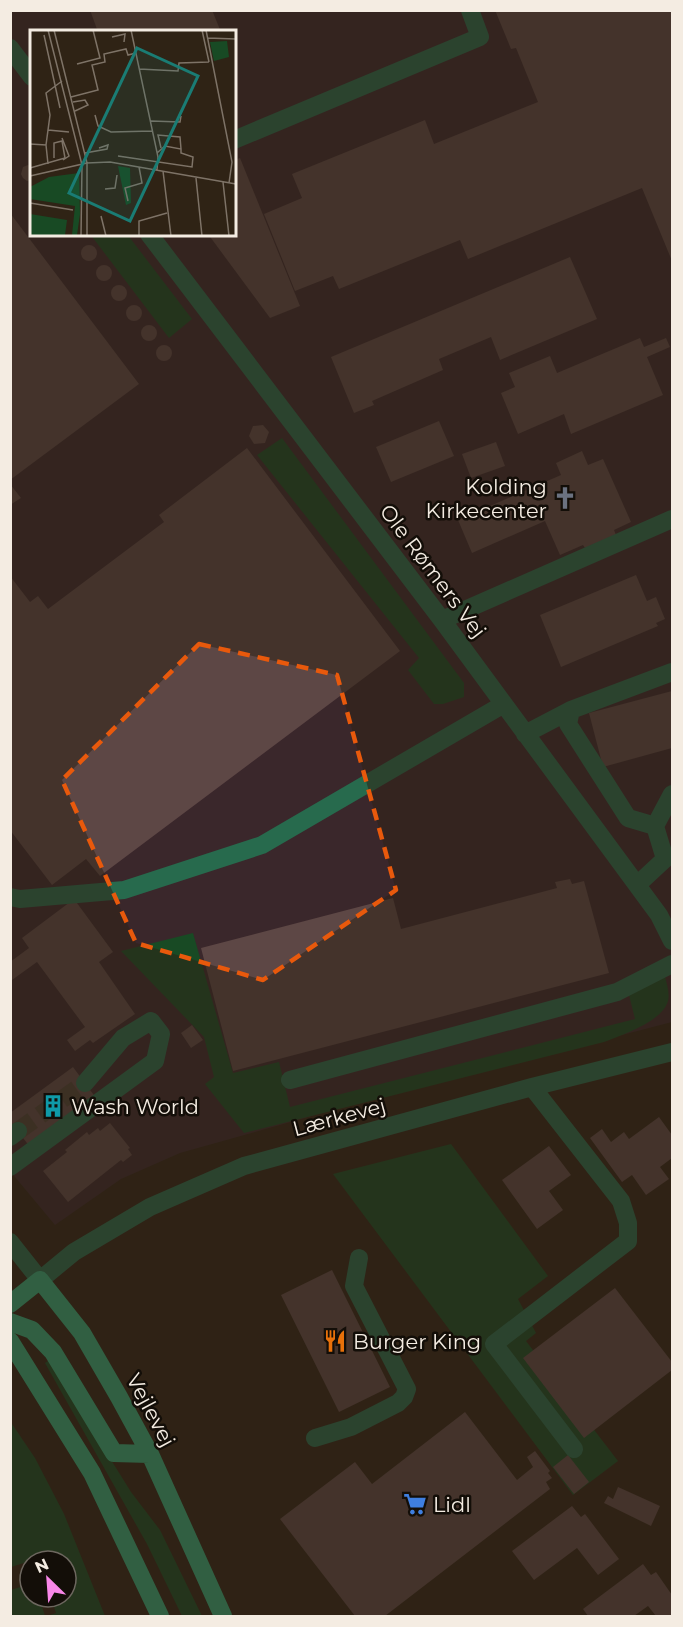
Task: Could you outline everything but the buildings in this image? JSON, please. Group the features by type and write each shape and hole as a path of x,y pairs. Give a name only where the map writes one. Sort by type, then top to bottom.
{"main road":[{"path":"10,1304 40,1280"},
{"name":"Vejlevej","path":"40,1280 91,1347 150,1454 223,1617"},
{"path":"10,1322 32,1330 53,1352 114,1453 150,1454"},
{"path":"10,1341 92,1473 160,1617"}],"street":[{"path":"236,139 480,37 470,10"},
{"path":"11,51 30,75"},
{"name":"Ole Rømers Vej","path":"151,236 442,620 659,915 672,941"},
{"path":"442,620 672,519"},
{"path":"525,734 571,710 672,672"},
{"path":"10,897 124,890 262,845 504,704"},
{"path":"571,710 568,724 628,818 655,826"},
{"path":"637,885 669,863 655,826 672,794"},
{"path":"290,1080 617,992 672,964"},
{"path":"10,1167 155,1061 160,1034 151,1021 123,1038 85,1083"},
{"name":"Lærkevej","path":"40,1280 74,1252 150,1207 244,1166 532,1087 672,1052"},
{"path":"532,1087 621,1201 628,1223 628,1241 494,1344 574,1449"},
{"name":"Vejlevej","path":"10,1242 40,1280"},
{"path":"315,1438 351,1427 398,1403 404,1397 407,1389 354,1286 359,1258"}],"highlighted area":[{"path":"199,644 337,675 396,890 263,980 136,943 62,780"}],"shaded area":[{"path":"10,11 672,11 672,1022 326,1112 180,1153 121,1179 55,1225 10,1171"}],"green space":[{"path":"92,236 129,236 192,319 169,338"},
{"path":"282,438 464,683 464,697 443,704 434,704 408,670 419,658 257,455"},
{"path":"193,933 233,1073 279,1062 290,1107 635,1019 629,995 665,977 669,998 664,1009 650,1021 604,1042 244,1133 205,1084 214,1077 204,1037 121,951"},
{"path":"451,1144 548,1276 518,1299 536,1333 526,1341 618,1461 573,1495 333,1174"},
{"path":"49,1360 131,1492 160,1530 202,1616 182,1616 147,1544 45,1363"},
{"path":"10,1421 35,1458 64,1514 105,1616 47,1616 56,1613 55,1609 78,1609 78,1549 18,1549 18,1565 11,1567"},
{"path":"18,1588 18,1609 43,1609 45,1616 11,1616 11,1590"}],"tunnel":[{"path":"18,1131 85,1083"}],"place":[{"name":"Kolding Kirkecenter","path":"565,498"},
{"name":"Wash World","path":"53,1106"},
{"name":"Burger King","path":"335,1341"},
{"name":"Lidl","path":"415,1504"}]}
